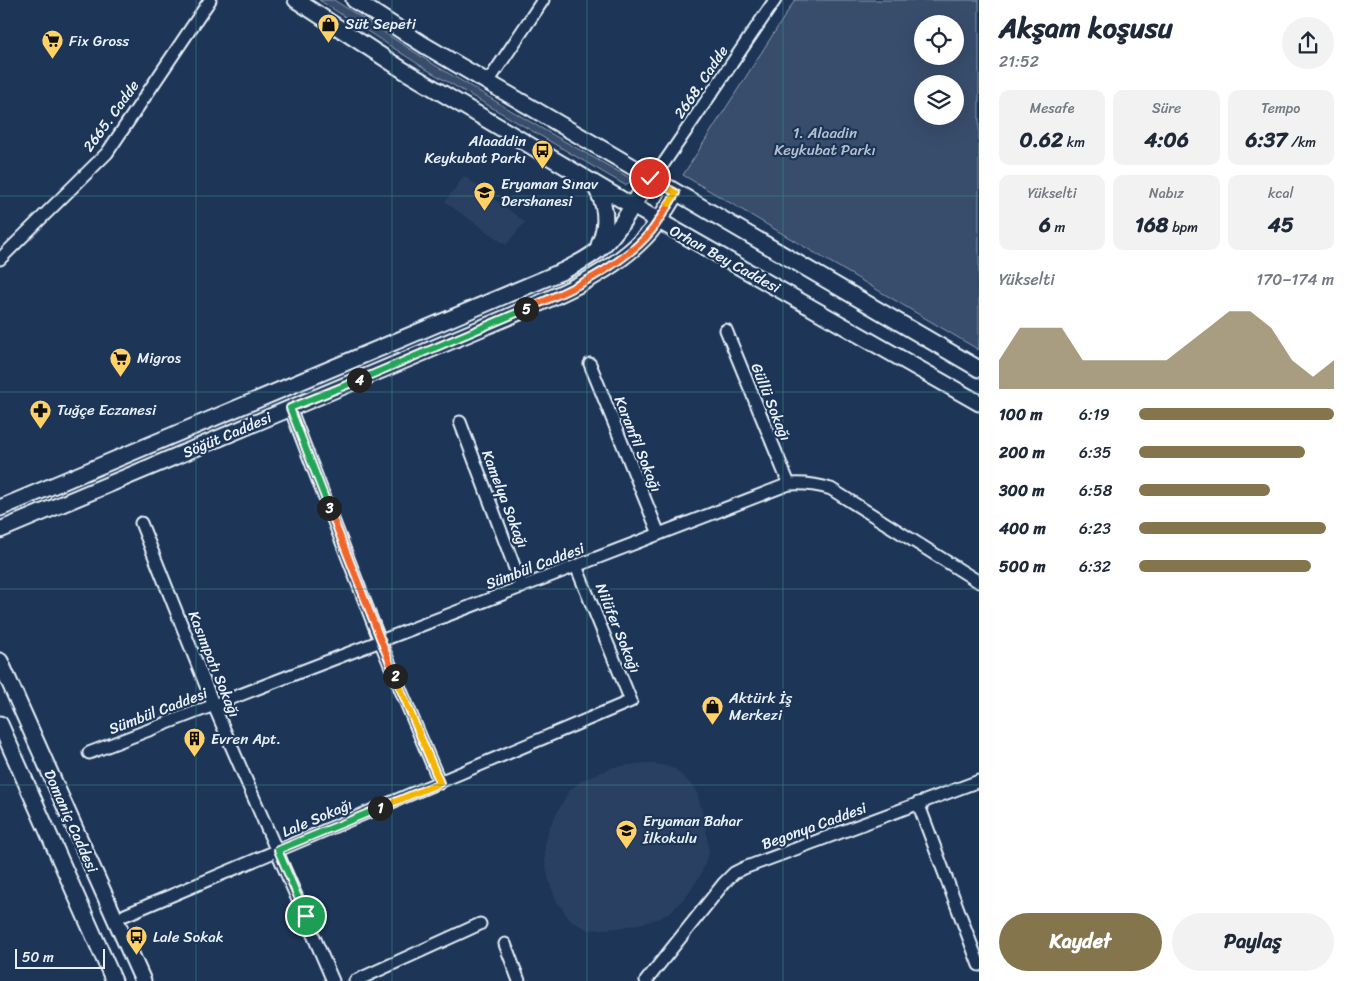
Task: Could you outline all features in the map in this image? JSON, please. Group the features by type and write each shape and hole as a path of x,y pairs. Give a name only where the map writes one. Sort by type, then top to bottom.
{"main road":[{"name":"Orhan Bey Caddesi","path":"296,0 403,70 593,183 979,403"},
{"name":"Orhan Bey Caddesi","path":"354,0 424,45 979,369"},
{"name":"Söğüt Caddesi","path":"0,508 537,282 585,259 597,251 610,237 650,178"},
{"path":"593,183 605,207 606,221 604,235 597,251"},
{"name":"Söğüt Caddesi","path":"0,530 508,317 581,284 603,271 651,231 676,193"},
{"name":"Domaniç Caddesi","path":"0,661 143,981"},
{"name":"Domaniç Caddesi","path":"0,724 114,981"}],"street":[{"name":"2665. Cadde","path":"0,259 107,153 210,0"},
{"path":"488,82 543,0"},
{"name":"2668. Cadde","path":"650,178 664,163 775,0"},
{"name":"Güllü Sokağı","path":"726,330 789,484"},
{"name":"Karanfil Sokağı","path":"590,364 659,534"},
{"path":"290,408 380,641 440,783"},
{"name":"Kamelya Sokağı","path":"460,422 522,587"},
{"name":"Sümbül Caddesi","path":"90,753 789,484 817,484 831,489 979,582"},
{"name":"Kasımpatı Sokağı","path":"141,523 214,706 278,850 333,981"},
{"name":"Nilüfer Sokağı","path":"576,566 631,701"},
{"name":"Lale Sokağı","path":"125,915 631,701"},
{"name":"Begonya Caddesi","path":"646,981 734,873 979,780"},
{"path":"918,803 979,965"},
{"path":"355,981 480,924"},
{"path":"505,944 519,981"}],"shaded area":[{"name":"Eryaman Sınav Dershanesi","path":"464,176 525,222 506,245 445,202"},
{"name":"Eryaman Bahar İlkokulu","path":"644,763 675,769 696,789 705,822 709,852 701,874 689,893 673,910 661,918 619,928 588,930 571,921 557,902 549,881 545,861 545,845 549,828 568,792 582,780 614,767"}],"green space":[{"path":"319,0 334,0 433,64 628,177 630,182 625,185 429,71"},
{"name":"1. Alaadin Keykubat Parkı","path":"795,0 979,0 979,350 683,175"}],"place":[{"name":"Süt Sepeti","path":"329,43"},
{"name":"Fix Gross","path":"53,60"},
{"name":"Alaaddin Keykubat Parkı","path":"542,169"},
{"name":"Eryaman Sınav Dershanesi","path":"485,212"},
{"name":"Migros","path":"121,377"},
{"name":"Tuğçe Eczanesi","path":"41,429"},
{"name":"Aktürk İş Merkezi","path":"713,726"},
{"name":"Evren Apt.","path":"195,758"},
{"name":"Eryaman Bahar İlkokulu","path":"627,849"},
{"name":"Lale Sokak","path":"137,956"}],"route":[{"path":"306,916 278,850 440,783 380,641 290,408 556,296 603,271 651,231 676,193 650,178"}]}
